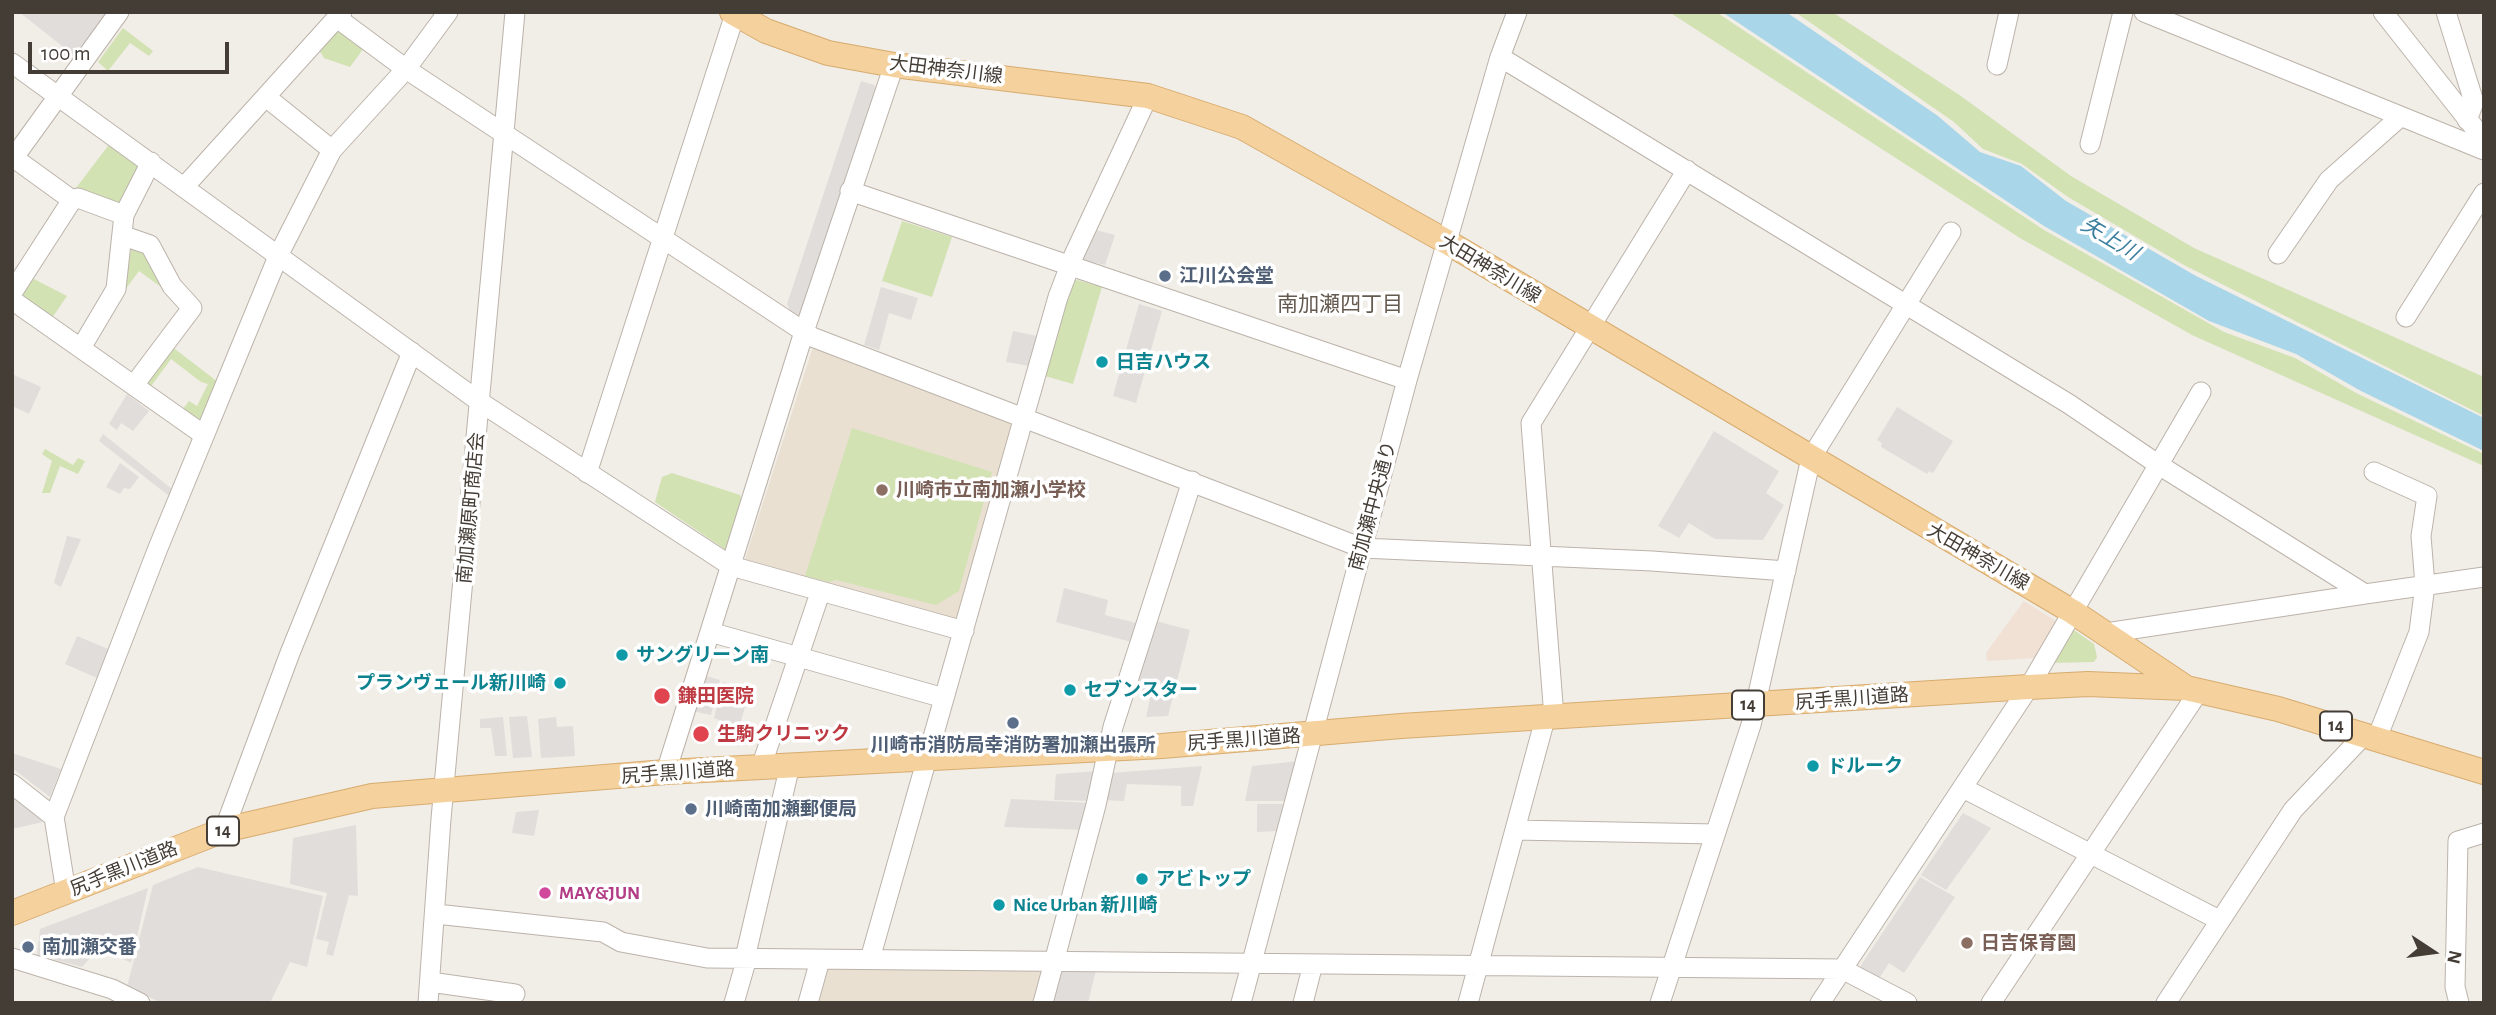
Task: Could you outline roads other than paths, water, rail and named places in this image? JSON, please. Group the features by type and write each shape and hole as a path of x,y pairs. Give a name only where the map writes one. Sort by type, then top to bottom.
{"main road":[{"name":"大田神奈川線","path":"734,13 766,31 828,53 894,65 1149,96 1242,127 1447,242 2073,612 2192,689"},
{"name":"尻手黒川道路","path":"12,913 224,830 372,796 666,772 1311,735 1401,726 2029,687 2088,684 2192,689 2278,709 2484,772"}],"street":[{"path":"72,200 13,159 119,12"},
{"path":"66,892 54,817 204,435 279,254 332,150 406,69 448,12"},
{"name":"南加瀬原町商店会","path":"428,1003 444,791 515,12"},
{"name":"南加瀬中央通り","path":"1241,1003 1407,380 1500,57 1517,12"},
{"path":"1997,65 2009,12"},
{"path":"2090,144 2123,12"},
{"path":"2144,12 2399,118 2484,150"},
{"path":"2382,12 2484,140"},
{"path":"2446,12 2474,102 2467,120"},
{"path":"587,473 734,13"},
{"path":"185,186 339,15 406,69 804,332 1362,548 1542,555 1786,571"},
{"path":"1500,57 2069,404 2159,465 2365,594"},
{"path":"12,63 480,402 731,566 964,631"},
{"path":"666,772 804,332 894,65"},
{"path":"870,959 1069,268 1149,96"},
{"path":"266,97 332,150"},
{"path":"2278,254 2329,180 2399,118"},
{"path":"80,348 116,289 124,236 124,215 151,162"},
{"path":"1468,1003 1515,830 1550,718 1542,555 1531,423 1686,170"},
{"path":"850,191 1069,268 1407,380"},
{"path":"2406,317 2484,193"},
{"path":"12,293 72,200 78,198 124,215"},
{"path":"1660,1003 1748,738 1811,458 1951,232"},
{"path":"124,236 150,245 172,286 192,308 134,385"},
{"path":"12,300 204,435"},
{"path":"224,830 281,678 412,352"},
{"path":"1820,1003 2029,687 2201,392"},
{"path":"2166,1003 2293,810 2371,736 2419,632 2425,585 2421,536 2427,496 2374,472"},
{"path":"1043,1003 1113,727 1192,481"},
{"path":"2106,633 2484,577"},
{"path":"761,767 820,593"},
{"path":"710,632 944,698"},
{"path":"1991,1003 2089,854 2192,689"},
{"path":"734,1003 790,765"},
{"path":"12,784 54,817"},
{"path":"1964,788 2219,920"},
{"path":"1515,830 1716,834"},
{"path":"2459,1003 2455,988 2458,841 2484,834"},
{"path":"436,914 603,932 621,942 691,956 1053,963 1842,969 1907,1003"},
{"path":"12,958 112,989 141,1003"},
{"path":"808,1003 820,960"},
{"path":"1303,1003 1313,964"},
{"path":"430,982 515,994"}],"water":[{"name":"矢上川","path":"1722,12 1786,12 1938,116 1980,152 2021,166 2066,201 2196,276 2484,418 2484,451 2361,391 2296,354 2209,321 2044,226"}],"place":[{"name":"江川公会堂","path":"1165,276"},
{"name":"日吉ハウス","path":"1102,362"},
{"name":"川崎市立南加瀬小学校","path":"882,490"},
{"name":"サングリーン南","path":"622,655"},
{"name":"プランヴェール新川崎","path":"560,683"},
{"name":"セブンスター","path":"1070,690"},
{"name":"鎌田医院","path":"662,696"},
{"name":"川崎市消防局幸消防署加瀬出張所","path":"1013,723"},
{"name":"生駒クリニック","path":"701,734"},
{"name":"ドルーク","path":"1813,766"},
{"name":"川崎南加瀬郵便局","path":"691,809"},
{"name":"アビトップ","path":"1142,879"},
{"name":"MAY&JUN","path":"545,893"},
{"name":"Nice Urban 新川崎","path":"999,905"},
{"name":"日吉保育園","path":"1967,943"},
{"name":"南加瀬交番","path":"28,947"}],"district":[{"name":"南加瀬四丁目","path":"1340,305"}]}
